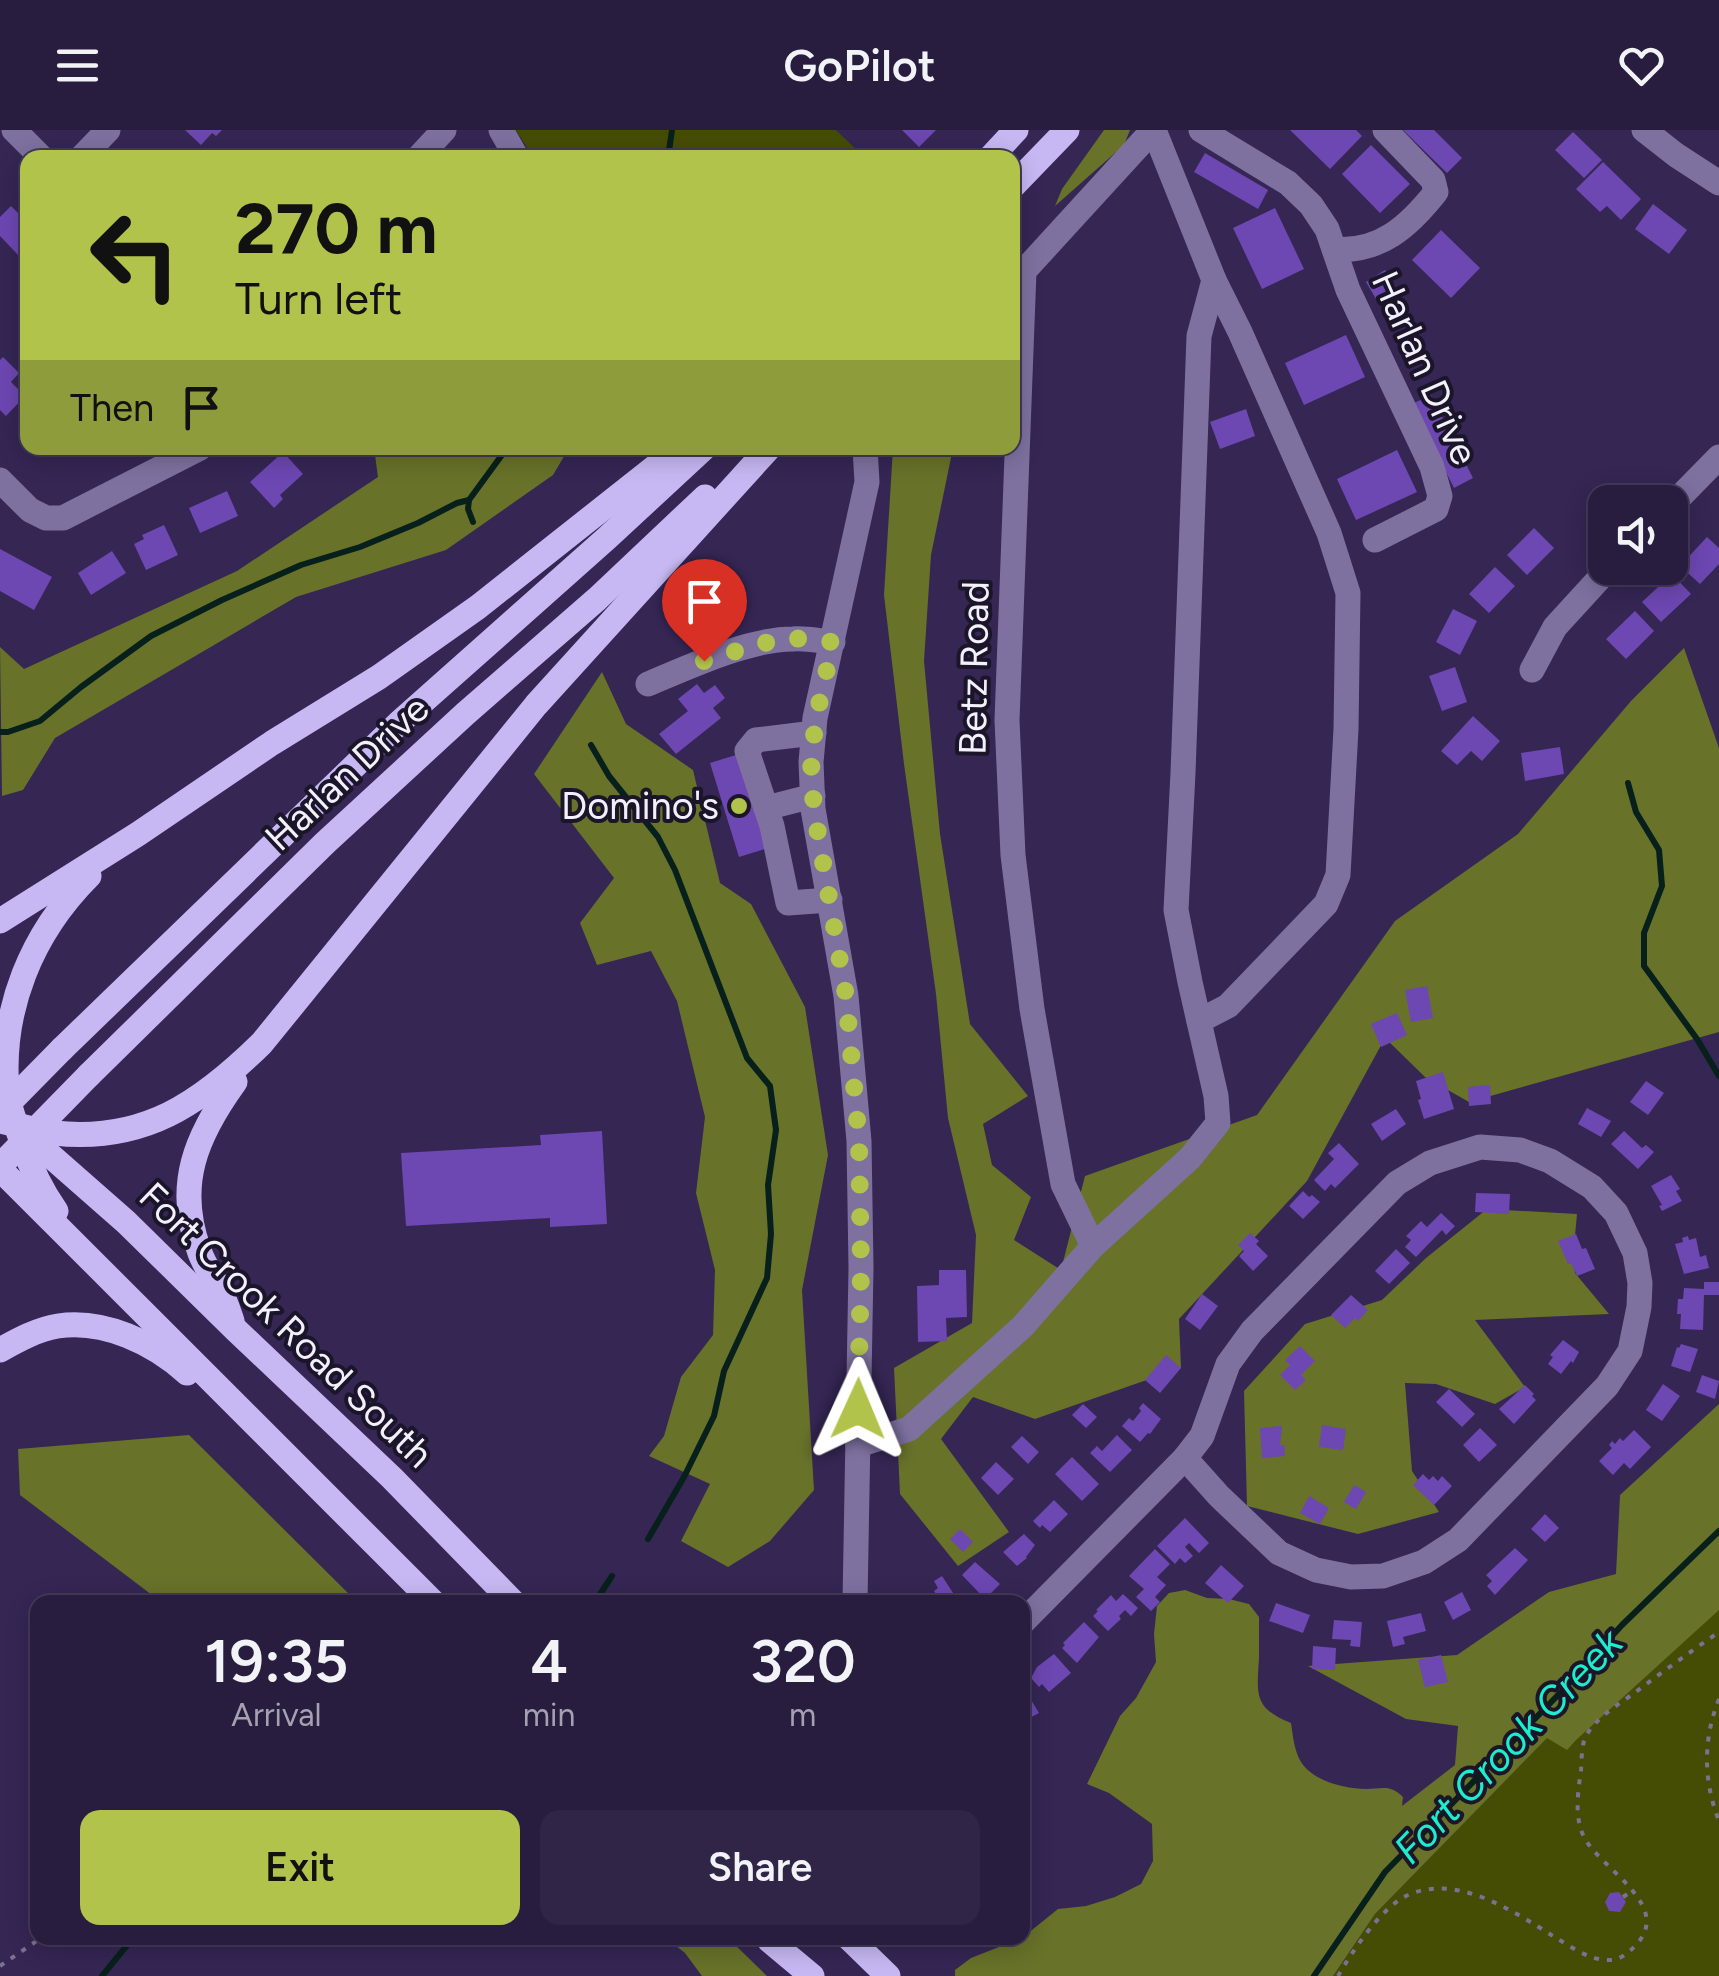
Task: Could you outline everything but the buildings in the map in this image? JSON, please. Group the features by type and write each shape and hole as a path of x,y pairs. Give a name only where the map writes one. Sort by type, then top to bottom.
{"main road":[{"path":"997,150 1016,130"},
{"path":"1020,179 1067,130"},
{"path":"0,920 379,678 478,607 670,455"},
{"name":"Harlan Drive","path":"4,1116 62,1049 401,721 696,455"},
{"name":"Harlan Drive","path":"0,1167 325,843 751,455"},
{"path":"236,1330 200,1254 190,1223 191,1164 205,1127 262,1043 536,705 763,455"},
{"path":"92,1259 53,1207 4,1116 5,1047 13,996 34,946 72,892 138,834"},
{"path":"4,1116 50,1133 134,1129 180,1110 233,1072 262,1043"},
{"name":"Fort Crook Road South","path":"4,1116 92,1191 392,1478 506,1595"},
{"path":"0,1158 29,1163 92,1191"},
{"path":"0,1167 426,1595"},
{"path":"0,1350 54,1326 81,1324 132,1338 176,1362 325,1496"},
{"path":"774,1945 804,1976"},
{"path":"775,1945 812,1976"},
{"path":"856,1945 888,1976"}],"street":[{"path":"14,130 34,150"},
{"path":"89,150 108,130"},
{"path":"425,150 444,130"},
{"name":"Betz Road","path":"1020,377 1024,271 1153,130 1214,280 1329,533 1348,593 1338,875 1326,904 1228,1006 1199,1020"},
{"name":"Harlan Drive","path":"1201,130 1288,182 1311,204 1326,228 1348,290 1432,467 1440,496 1436,509 1374,540"},
{"name":"Harlan Drive","path":"1334,249 1352,250 1388,238 1416,217 1436,192 1433,180 1385,130"},
{"path":"1644,130 1719,183"},
{"path":"858,1445 909,1429 1023,1326 1093,1246 1190,1158 1218,1123 1216,1096 1176,910 1200,336 1214,280"},
{"path":"0,480 30,510 46,518 63,518 186,455"},
{"path":"855,1595 861,1268 859,1141 846,996 813,796 811,762 867,482 865,455"},
{"name":"Betz Road","path":"1017,455 1007,720 1013,855 1032,1010 1063,1184 1093,1246"},
{"path":"1688,488 1719,458"},
{"path":"1532,670 1554,627 1593,585"},
{"path":"648,684 759,644 792,638 833,642"},
{"path":"814,734 756,740 748,751 788,902 830,900"},
{"path":"766,808 813,796"},
{"path":"1030,1615 1185,1458 1202,1436 1228,1364 1252,1331 1397,1183 1430,1162 1480,1147 1520,1150 1550,1161 1592,1187 1616,1214 1634,1253 1640,1283 1630,1351 1608,1386 1523,1474 1458,1540 1424,1562 1382,1576 1351,1577 1316,1570 1278,1554 1185,1458"}],"path":[{"path":"1338,1976 1395,1903 1416,1892 1433,1889 1450,1889 1496,1903 1572,1948 1603,1960 1614,1960 1632,1950 1646,1928 1644,1905 1594,1852 1580,1828 1578,1788 1584,1739 1615,1707 1719,1632"},
{"path":"1719,1699 1710,1720 1706,1764 1719,1821"},
{"path":"1623,1898 1632,1891"},
{"path":"0,1966 31,1945"}],"green space":[{"path":"516,130 836,130 857,150 529,150"},
{"path":"1104,130 1130,130 1124,145 1055,206 1062,189"},
{"path":"375,455 565,455 553,475 446,550 296,597 55,738 23,790 2,796 0,647 24,669 237,571 378,477"},
{"path":"893,455 952,455 931,555 924,661 940,834 970,1024 1028,1096 983,1124 992,1165 1031,1197 1014,1240 1061,1270 1085,1176 1257,1115 1395,921 1518,834 1631,701 1684,648 1719,748 1719,1032 1469,1102 1425,1077 1385,1038 1307,1181 1179,1319 1181,1368 1035,1419 973,1397 941,1439 1009,1532 958,1566 900,1494 894,1368 972,1323 976,1235 948,1118 936,994 884,595"},
{"path":"602,672 626,724 693,770 720,883 751,904 805,1007 828,1155 802,1290 814,1490 770,1541 728,1567 681,1541 710,1484 649,1456 664,1436 681,1377 713,1335 715,1270 696,1193 705,1117 677,1001 651,951 597,965 580,923 614,878 534,774"},
{"path":"1487,1209 1577,1214 1575,1273 1609,1314 1475,1320 1525,1387 1495,1404 1436,1384 1405,1383 1412,1471 1439,1512 1358,1534 1247,1506 1244,1391 1305,1324 1382,1300"},
{"path":"1719,1404 1719,1610 1567,1750 1547,1738 1375,1914 1333,1976 955,1976 955,1970 971,1958 1004,1945 1030,1945 1030,1932 1058,1909 1086,1906 1141,1884 1153,1861 1152,1824 1109,1793 1087,1784 1120,1716 1136,1698 1156,1662 1157,1606 1169,1593 1185,1590 1207,1598 1249,1604 1259,1617 1260,1698 1270,1712 1291,1723 1295,1748 1306,1769 1339,1785 1394,1790 1403,1797 1402,1806 1455,1765 1458,1726 1406,1719 1308,1666 1457,1655 1549,1592 1616,1574 1620,1495"},
{"path":"189,1435 350,1595 152,1595 20,1495 18,1449"},
{"path":"1719,1597 1719,1976 1333,1976 1375,1914 1649,1633"},
{"path":"675,1945 735,1945 767,1976 702,1976"}],"waterway":[{"path":"669,150 672,130"},
{"path":"473,522 469,500 502,455"},
{"path":"0,732 40,721 151,636 222,600 469,500"},
{"path":"591,745 609,776 658,837 675,870 747,1058 770,1086 776,1130 768,1185 771,1234 767,1278 724,1371 714,1416 648,1539"},
{"name":"Fort Crook Creek","path":"1628,783 1636,812 1659,850 1662,886 1644,933 1644,966 1719,1076"},
{"name":"Fort Crook Creek","path":"1314,1976 1385,1872 1622,1625 1719,1531"},
{"path":"600,1595 612,1576"},
{"path":"102,1976 127,1945"}],"place":[{"name":"Domino's","path":"739,806"}],"route":[{"path":"704,661 792,638 833,642 816,718 811,762 814,810 846,996 859,1141 858,1409"}]}
